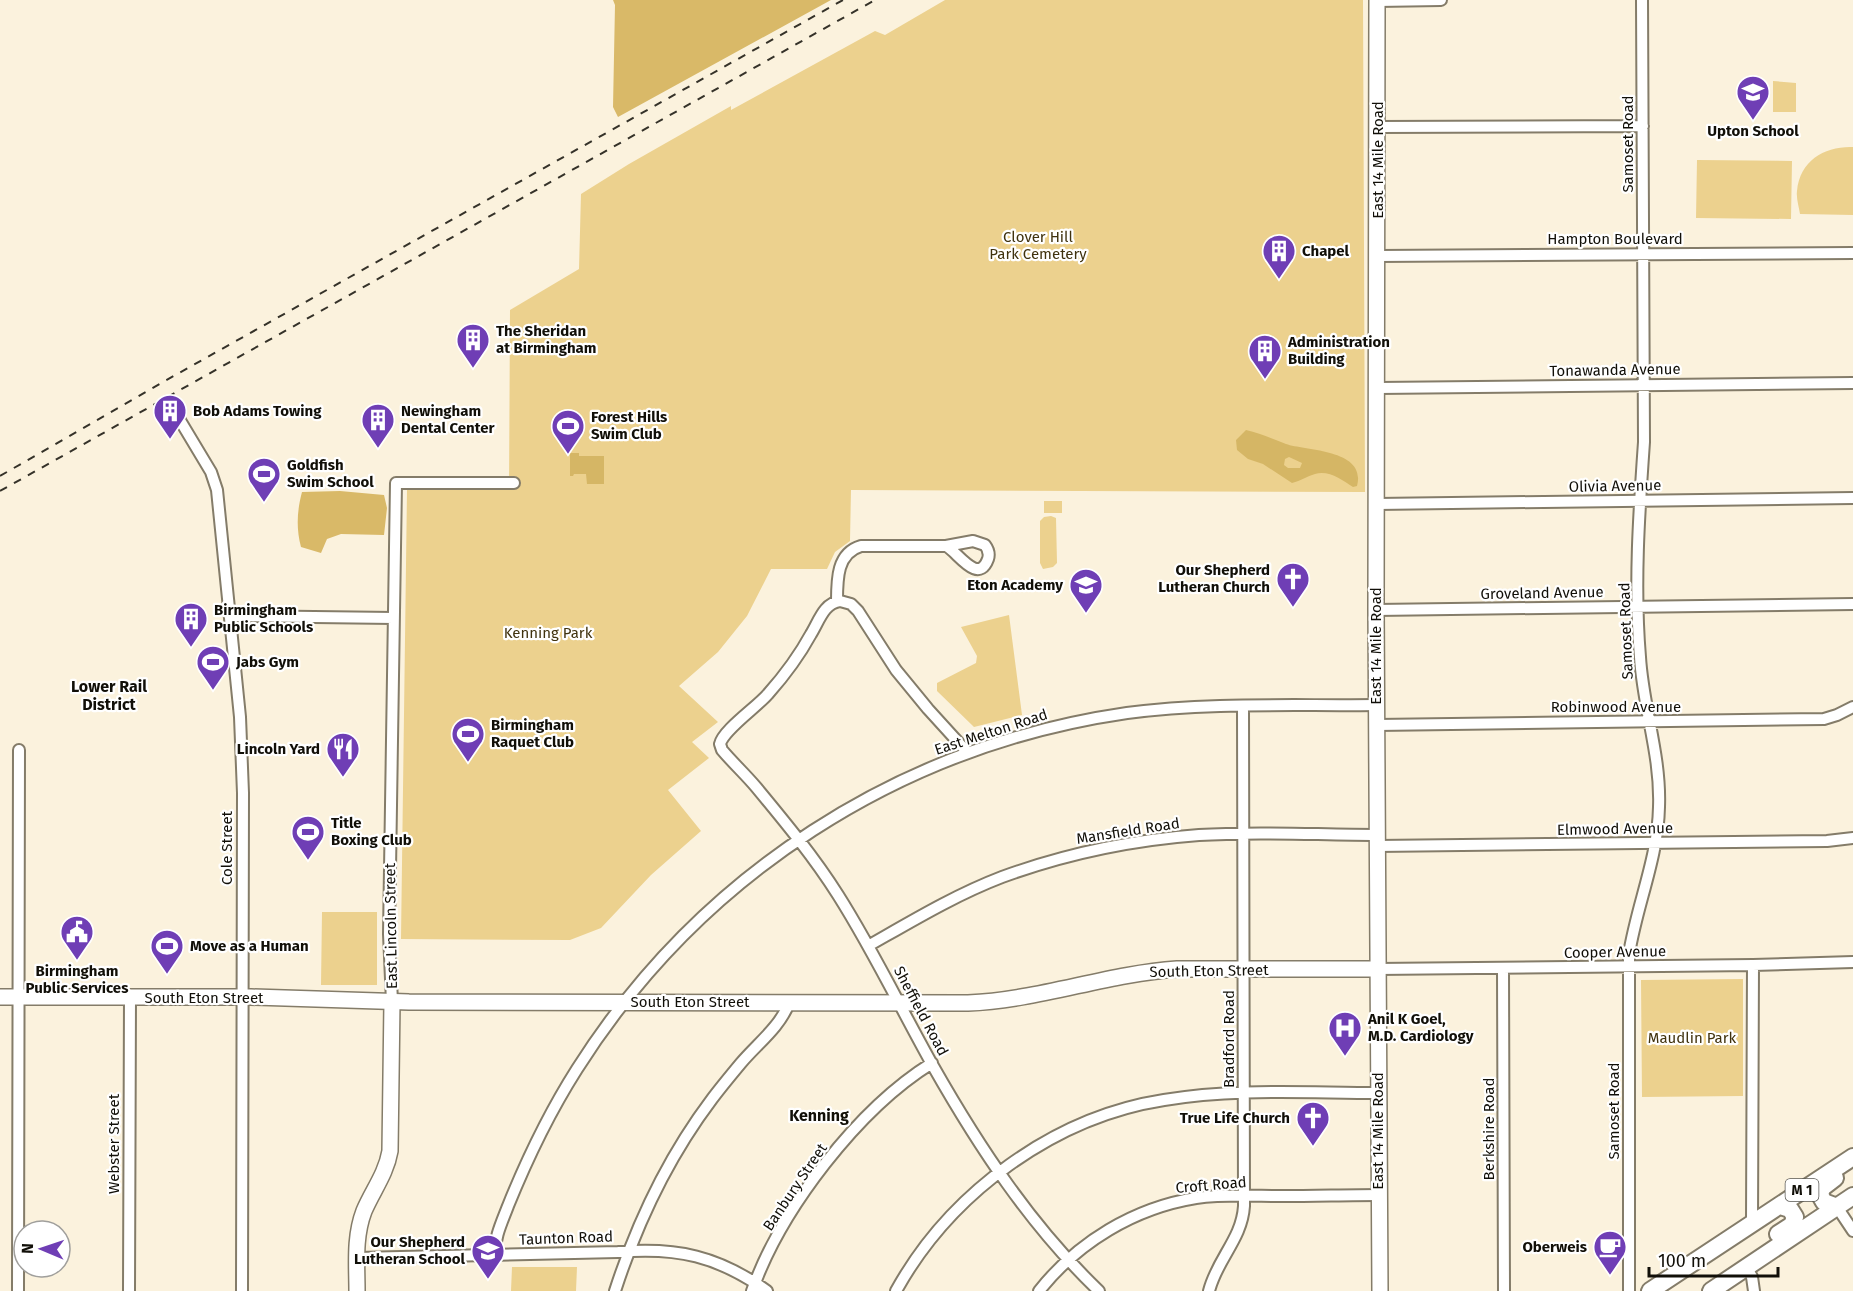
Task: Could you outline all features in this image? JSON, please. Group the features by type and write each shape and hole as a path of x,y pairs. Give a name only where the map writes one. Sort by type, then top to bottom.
{"main road":[{"name":"M 1","path":"1650,1291 1853,1157"},
{"path":"1837,1207 1824,1202 1820,1192 1822,1188 1853,1166"},
{"name":"M 1","path":"1710,1291 1853,1196"},
{"path":"1746,1266 1760,1245 1794,1223 1793,1211 1779,1206"},
{"path":"1668,1291 1748,1238 1752,1224"}],"street":[{"path":"1377,0 1441,0"},
{"name":"East 14 Mile Road","path":"1377,0 1376,610 1380,1291"},
{"name":"Samoset Road","path":"1629,1291 1628,967 1632,936 1656,843 1659,776 1641,669 1638,607 1640,500 1644,442 1642,0"},
{"path":"1378,127 1643,126"},
{"name":"Hampton Boulevard","path":"1378,256 1853,253"},
{"name":"Tonawanda Avenue","path":"1378,388 1853,383"},
{"name":"Cole Street","path":"178,417 215,482 242,755 242,1291"},
{"name":"East Lincoln Street","path":"357,1291 357,1258 361,1222 384,1173 390,1151 392,1002 390,923 396,483 514,483"},
{"name":"Olivia Avenue","path":"1377,504 1853,498"},
{"path":"946,546 868,545 851,549 842,562 834,602 851,604 858,611 896,670 968,753"},
{"name":"Sheffield Road","path":"834,602 826,607 804,647 780,680 758,705 724,734 720,744 722,750 798,839 839,896 973,1134 999,1172 1041,1228 1099,1291"},
{"name":"Groveland Avenue","path":"1376,610 1853,604"},
{"path":"230,616 394,618"},
{"name":"East Melton Road","path":"495,1255 495,1245 504,1217 537,1140 567,1084 589,1050 662,956 708,909 798,839 872,795 968,753 1043,730 1105,717 1175,708 1377,705"},
{"name":"Bradford Road","path":"1209,1291 1218,1265 1240,1231 1244,1215 1244,706"},
{"name":"Robinwood Avenue","path":"1377,725 1824,719 1853,707"},
{"path":"18,1291 19,750"},
{"name":"Mansfield Road","path":"868,946 930,910 1001,877 1092,851 1134,843 1201,835 1377,841"},
{"name":"Elmwood Avenue","path":"1377,841 1656,843 1827,841 1853,838"},
{"name":"Cooper Avenue","path":"1377,969 1851,964"},
{"path":"1752,1224 1753,965"},
{"name":"Berkshire Road","path":"1503,968 1504,1291"},
{"name":"South Eton Street","path":"0,997 242,998 392,1002 900,1003 1004,1001 1151,971 1377,969"},
{"name":"Webster Street","path":"129,1291 130,997"},
{"path":"615,1291 629,1251 660,1183 692,1129 735,1070 780,1020 789,1003"},
{"name":"Banbury Street","path":"754,1287 790,1216 828,1161 862,1122 886,1099 911,1077 932,1063"},
{"path":"896,1291 931,1238 966,1200 999,1172 1052,1138 1106,1115 1162,1100 1189,1096 1378,1093"},
{"name":"Croft Road","path":"1039,1291 1068,1259 1091,1241 1118,1224 1153,1209 1198,1198 1379,1195"},
{"path":"1837,1207 1853,1231"},
{"name":"Taunton Road","path":"357,1258 654,1249 703,1258 735,1270 754,1287 767,1291"},
{"path":"1746,1266 1752,1277 1754,1291"}],"green space":[{"name":"Clover Hill Park Cemetery","path":"945,0 1363,0 1365,492 851,490 850,541 835,552 827,569 771,569 747,616 718,652 679,686 718,722 692,742 709,758 668,790 701,831 651,875 601,928 570,940 401,939 407,490 509,490 510,310 579,269 581,194 731,106 731,110 875,31 885,35"},
{"path":"1773,81 1796,83 1796,112 1773,112"},
{"path":"1853,147 1853,215 1800,214 1797,191 1799,180 1809,163 1824,152"},
{"path":"1697,160 1792,161 1791,219 1696,218"},
{"path":"1044,501 1062,501 1062,513 1044,513"},
{"path":"1044,517 1056,518 1057,563 1053,567 1043,569 1040,563 1040,521"},
{"path":"1009,615 1022,715 974,727 937,691 937,683 976,663 977,656 961,627"},
{"path":"322,912 377,912 377,985 321,985"},
{"name":"Maudlin Park","path":"1743,979 1743,1096 1642,1097 1641,980"},
{"path":"512,1267 577,1267 576,1291 511,1291"}],"shaded area":[{"path":"613,0 831,0 618,117 613,107 615,5"},
{"path":"1246,430 1286,444 1344,458 1353,465 1358,474 1357,486 1353,487 1325,473 1312,475 1292,483 1263,464 1248,459 1237,450 1236,440","holes":["1289,457 1302,463 1300,468 1288,468 1284,465 1285,459"]},
{"path":"570,453 579,453 579,456 604,456 604,484 587,484 586,474 570,476"},
{"path":"340,491 384,495 387,508 384,535 341,534 327,539 321,553 301,547 298,520 302,492"}],"railway":[{"path":"0,476 843,0"},
{"path":"0,491 875,0"}],"place":[{"name":"Upton School","path":"1753,121"},
{"name":"Chapel","path":"1279,280"},
{"name":"The Sheridan at Birmingham","path":"473,369"},
{"name":"Administration Building","path":"1265,380"},
{"name":"Bob Adams Towing","path":"170,440"},
{"name":"Newingham Dental Center","path":"378,449"},
{"name":"Forest Hills Swim Club","path":"568,455"},
{"name":"Goldfish Swim School","path":"264,503"},
{"name":"Our Shepherd Lutheran Church","path":"1293,608"},
{"name":"Eton Academy","path":"1086,614"},
{"name":"Birmingham Public Schools","path":"191,648"},
{"name":"Jabs Gym","path":"213,691"},
{"name":"Birmingham Raquet Club","path":"468,763"},
{"name":"Lincoln Yard","path":"343,778"},
{"name":"Title Boxing Club","path":"308,861"},
{"name":"Birmingham Public Services","path":"77,961"},
{"name":"Move as a Human","path":"167,975"},
{"name":"Anil K Goel, M.D. Cardiology","path":"1345,1057"},
{"name":"True Life Church","path":"1313,1147"},
{"name":"Oberweis","path":"1610,1276"},
{"name":"Our Shepherd Lutheran School","path":"488,1280"}],"district":[{"name":"Lower Rail District","path":"109,695"},
{"name":"Kenning","path":"819,1115"}],"park label":[{"name":"Kenning Park","path":"548,633"}]}
